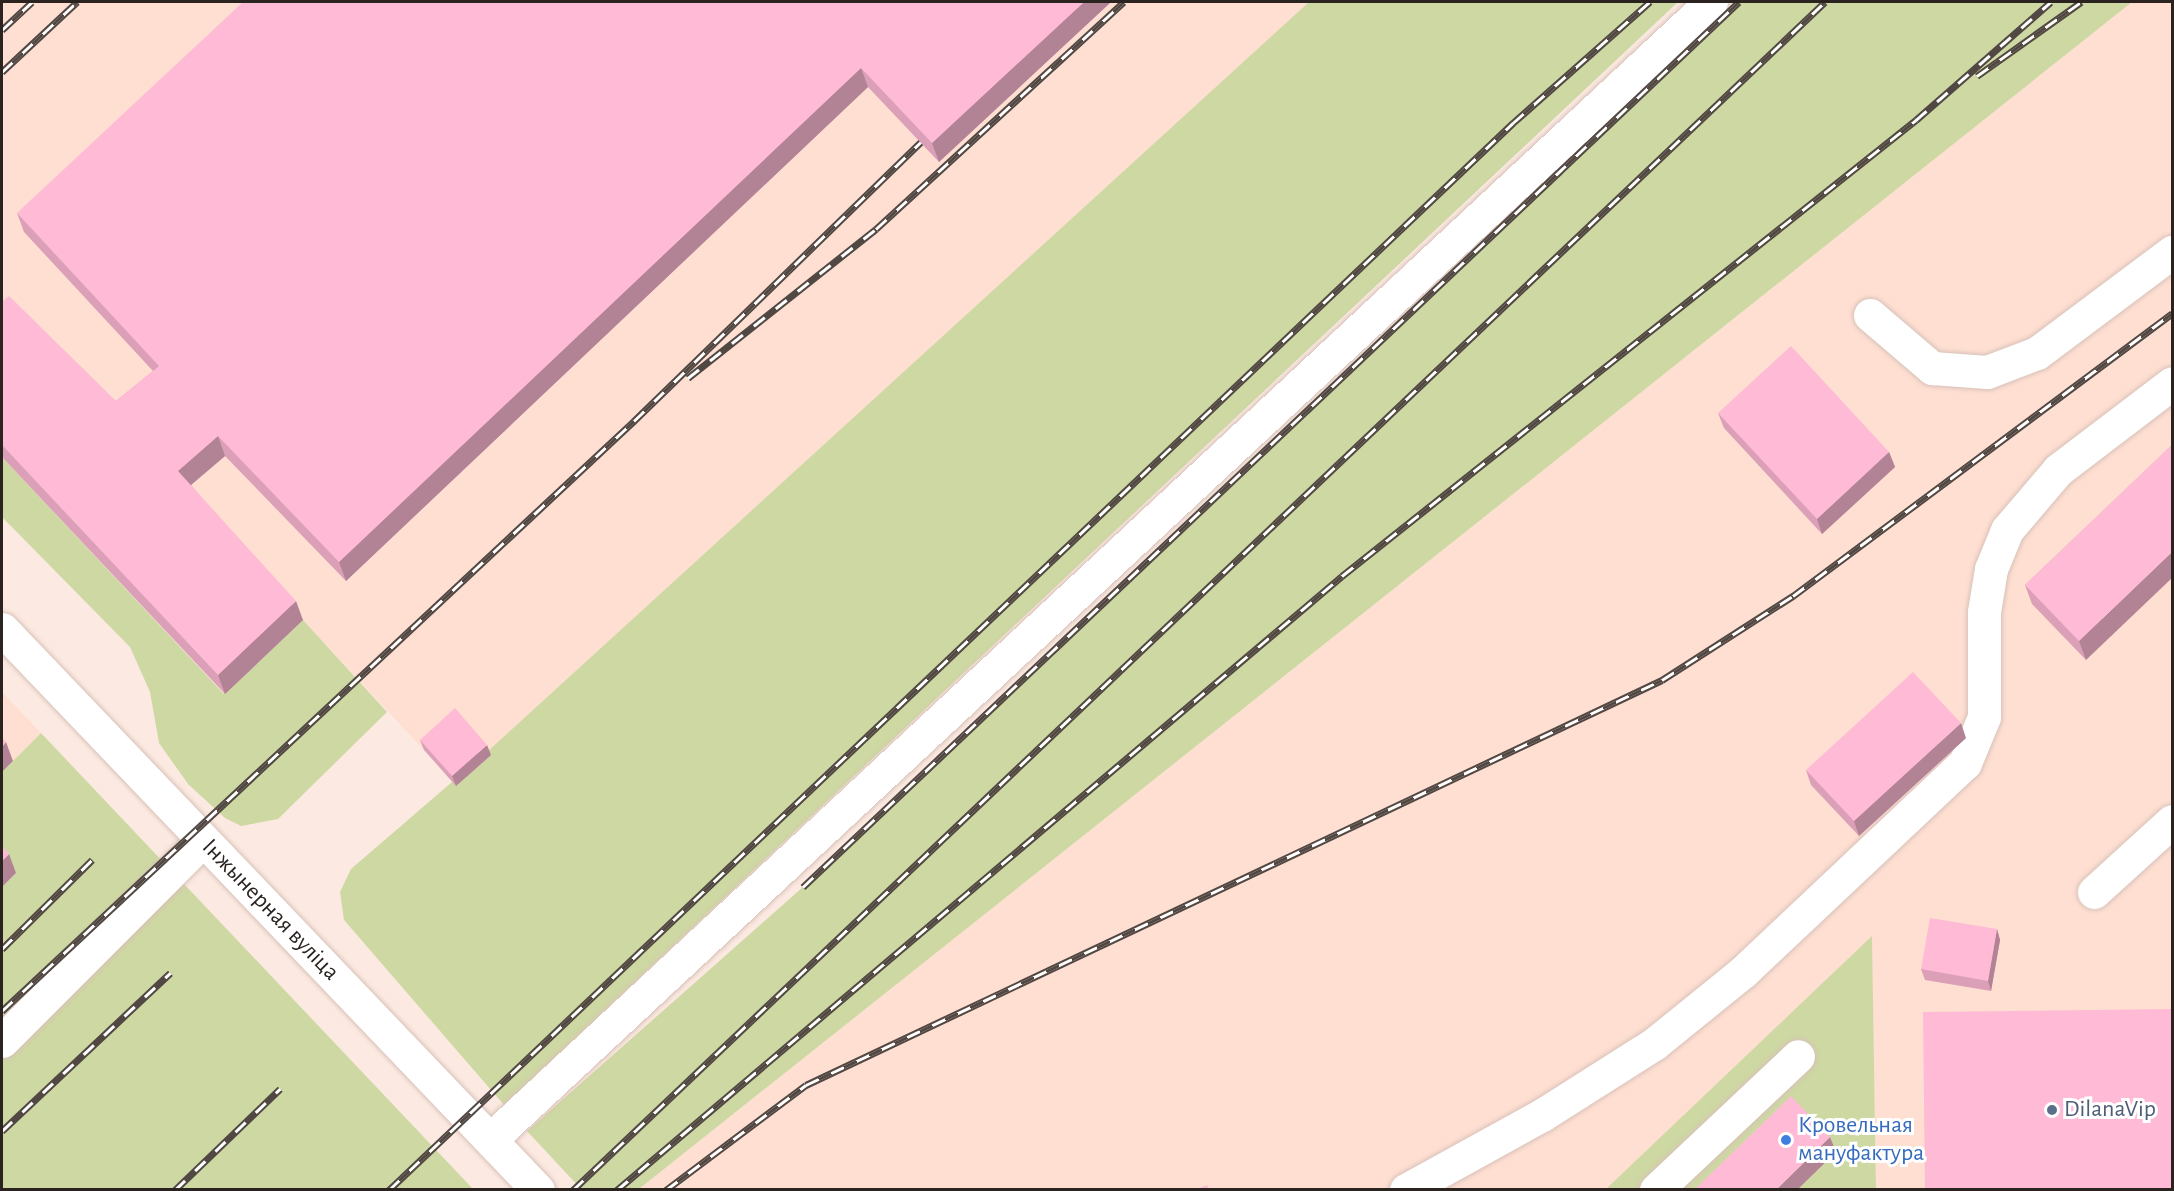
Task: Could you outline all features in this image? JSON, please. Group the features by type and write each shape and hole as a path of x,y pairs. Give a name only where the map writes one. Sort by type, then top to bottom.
{"street":[{"path":"492,1138 1711,2"},
{"path":"1870,315 1932,368 1987,372 2037,353 2172,252"},
{"path":"1406,1190 1542,1115 1654,1044 1743,971 1946,783 1978,739 1986,694 1984,612 1990,569 2007,530 2058,470 2172,383"},
{"name":"Інжынерная вуліца","path":"2,629 492,1138 538,1190"},
{"path":"2094,892 2172,820"},
{"path":"2,1041 203,840"},
{"path":"1656,1190 1798,1056"}],"shaded area":[{"path":"2,2 1309,2 488,751 424,750 303,620 225,694 2,457"},
{"path":"2132,2 2172,2 2172,1189 1876,1189 1872,937 1606,1189 638,1190"},
{"path":"2,692 41,733 2,772"}],"green space":[{"path":"1309,2 1678,2 504,1105 344,920 340,892 351,869 488,751"},
{"path":"1739,2 2132,2 639,1189 581,1189 527,1131 803,887"},
{"path":"2,457 224,694 303,620 387,712 278,819 241,826 225,818 188,784 159,743 150,692 130,647 2,517"},
{"path":"41,733 473,1189 2,1189 2,887 16,873 2,857 2,772"},
{"path":"1872,936 1876,1189 1606,1189"}],"building":[{"path":"243,2 1084,2 932,143 861,68 339,562 218,436 178,471 296,601 218,675 2,445 2,302 9,296 116,401 159,366 17,213"},
{"path":"1791,346 1889,452 1817,519 1718,413"},
{"path":"2172,445 2172,552 2079,641 2025,585"},
{"path":"1913,672 1961,723 1854,821 1806,770"},
{"path":"455,708 487,745 452,776 420,740"},
{"path":"2,846 9,854 2,861"},
{"path":"1930,918 1997,929 1988,981 1921,969"},
{"name":"DilanaVip","path":"2172,1009 2172,1190 1925,1190 1923,1012"},
{"path":"1791,1096 1830,1137 1776,1190 1694,1190"},
{"path":"1207,1185 1209,1190 1196,1190"}],"railway":[{"path":"2,30 32,2"},
{"path":"2,72 77,2"},
{"path":"688,378 876,229 1124,2"},
{"path":"389,1190 1513,123 1650,2"},
{"path":"803,887 1739,2"},
{"path":"573,1190 1825,2"},
{"path":"617,1190 1342,576 1916,120 2051,2"},
{"path":"1977,76 2081,2"},
{"path":"2,1011 634,421 932,131"},
{"path":"666,1190 806,1085 1662,680 1793,596 2172,313"},
{"path":"2,949 92,860"},
{"path":"2,1131 170,973"},
{"path":"175,1190 280,1089"}],"place":[{"name":"DilanaVip","path":"2052,1110"},
{"name":"Кровельная мануфактура","path":"1786,1140"}]}
